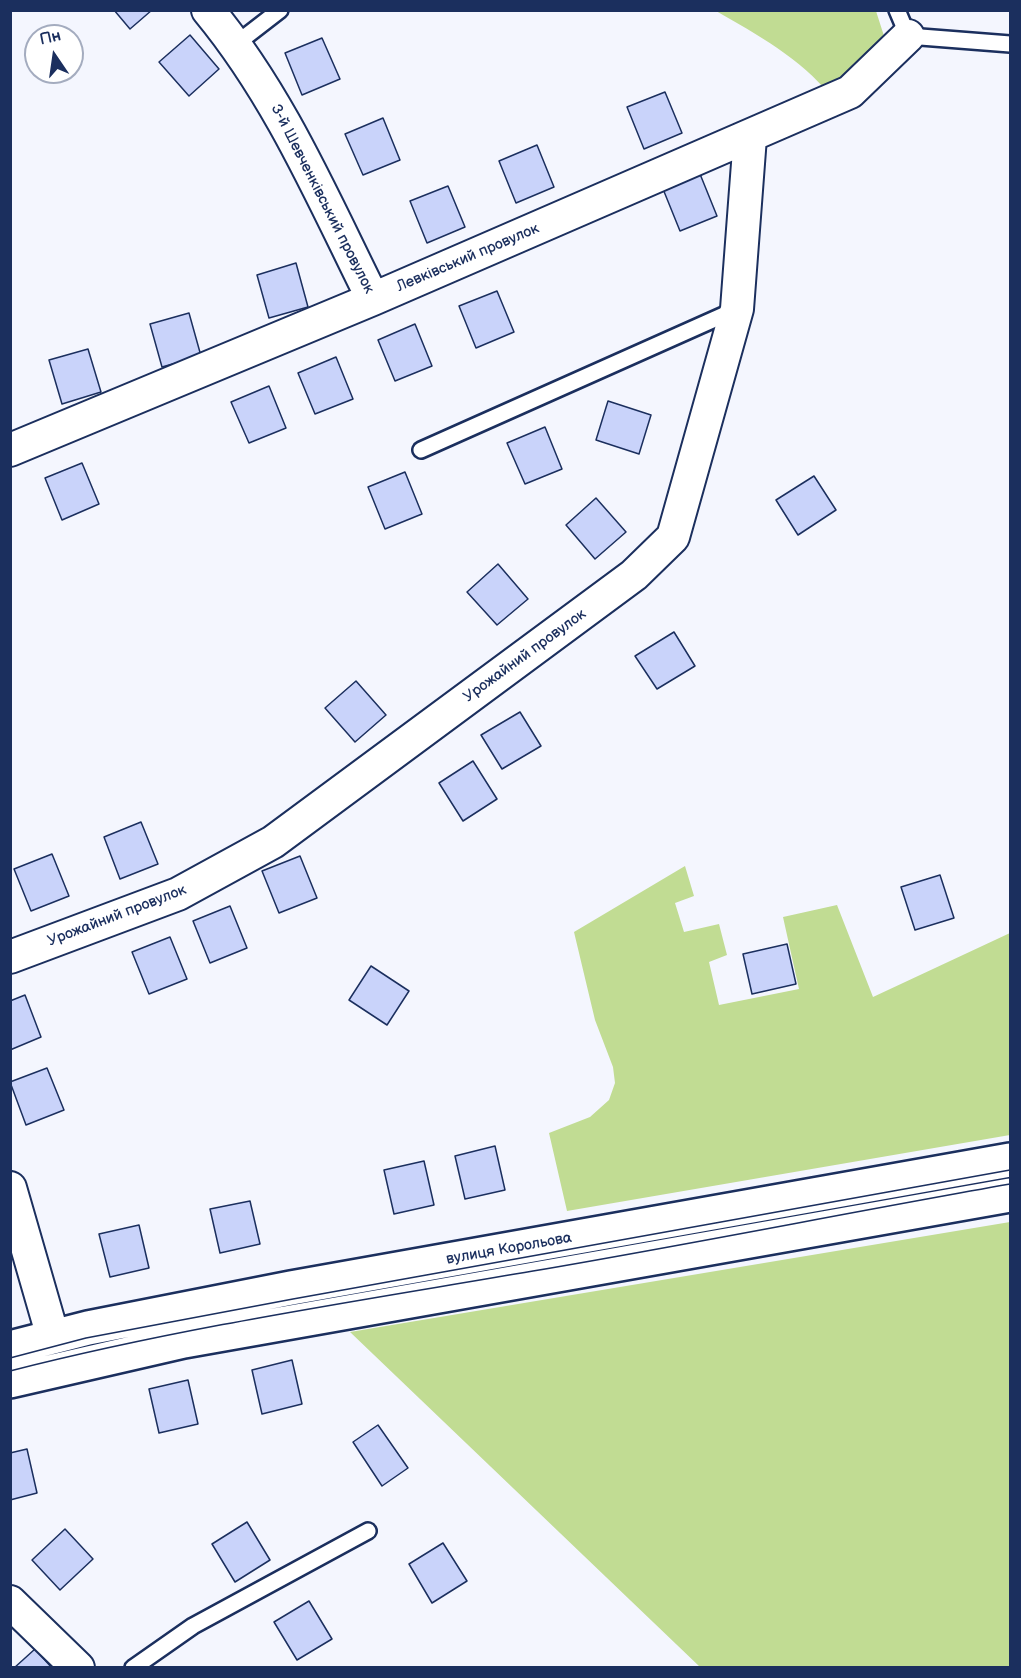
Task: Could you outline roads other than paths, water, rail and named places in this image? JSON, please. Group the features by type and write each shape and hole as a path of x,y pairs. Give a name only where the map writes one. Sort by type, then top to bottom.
{"main road":[{"name":"вулиця Корольова","path":"10,1348 52,1337 280,1290 1011,1160"},
{"path":"10,1381 184,1341 1011,1195"}],"street":[{"name":"3-й Шевченківський провулок","path":"208,10 236,44 280,111 373,299"},
{"name":"Левківський провулок","path":"10,450 373,299 850,92 902,23"},
{"name":"Урожайний провулок","path":"10,957 178,894 273,842 634,576 673,537 737,309 750,137"},
{"path":"10,1188 52,1337"},
{"path":"13,1610 78,1668"}],"lane":[{"path":"236,44 280,10"},
{"path":"902,23 1011,44"},
{"path":"421,450 737,309"},
{"path":"132,1668 193,1626 368,1531"}],"tram line":[{"path":"10,1358 86,1338 293,1299 1010,1170"},
{"path":"10,1371 205,1328 593,1261 1010,1184"}]}
